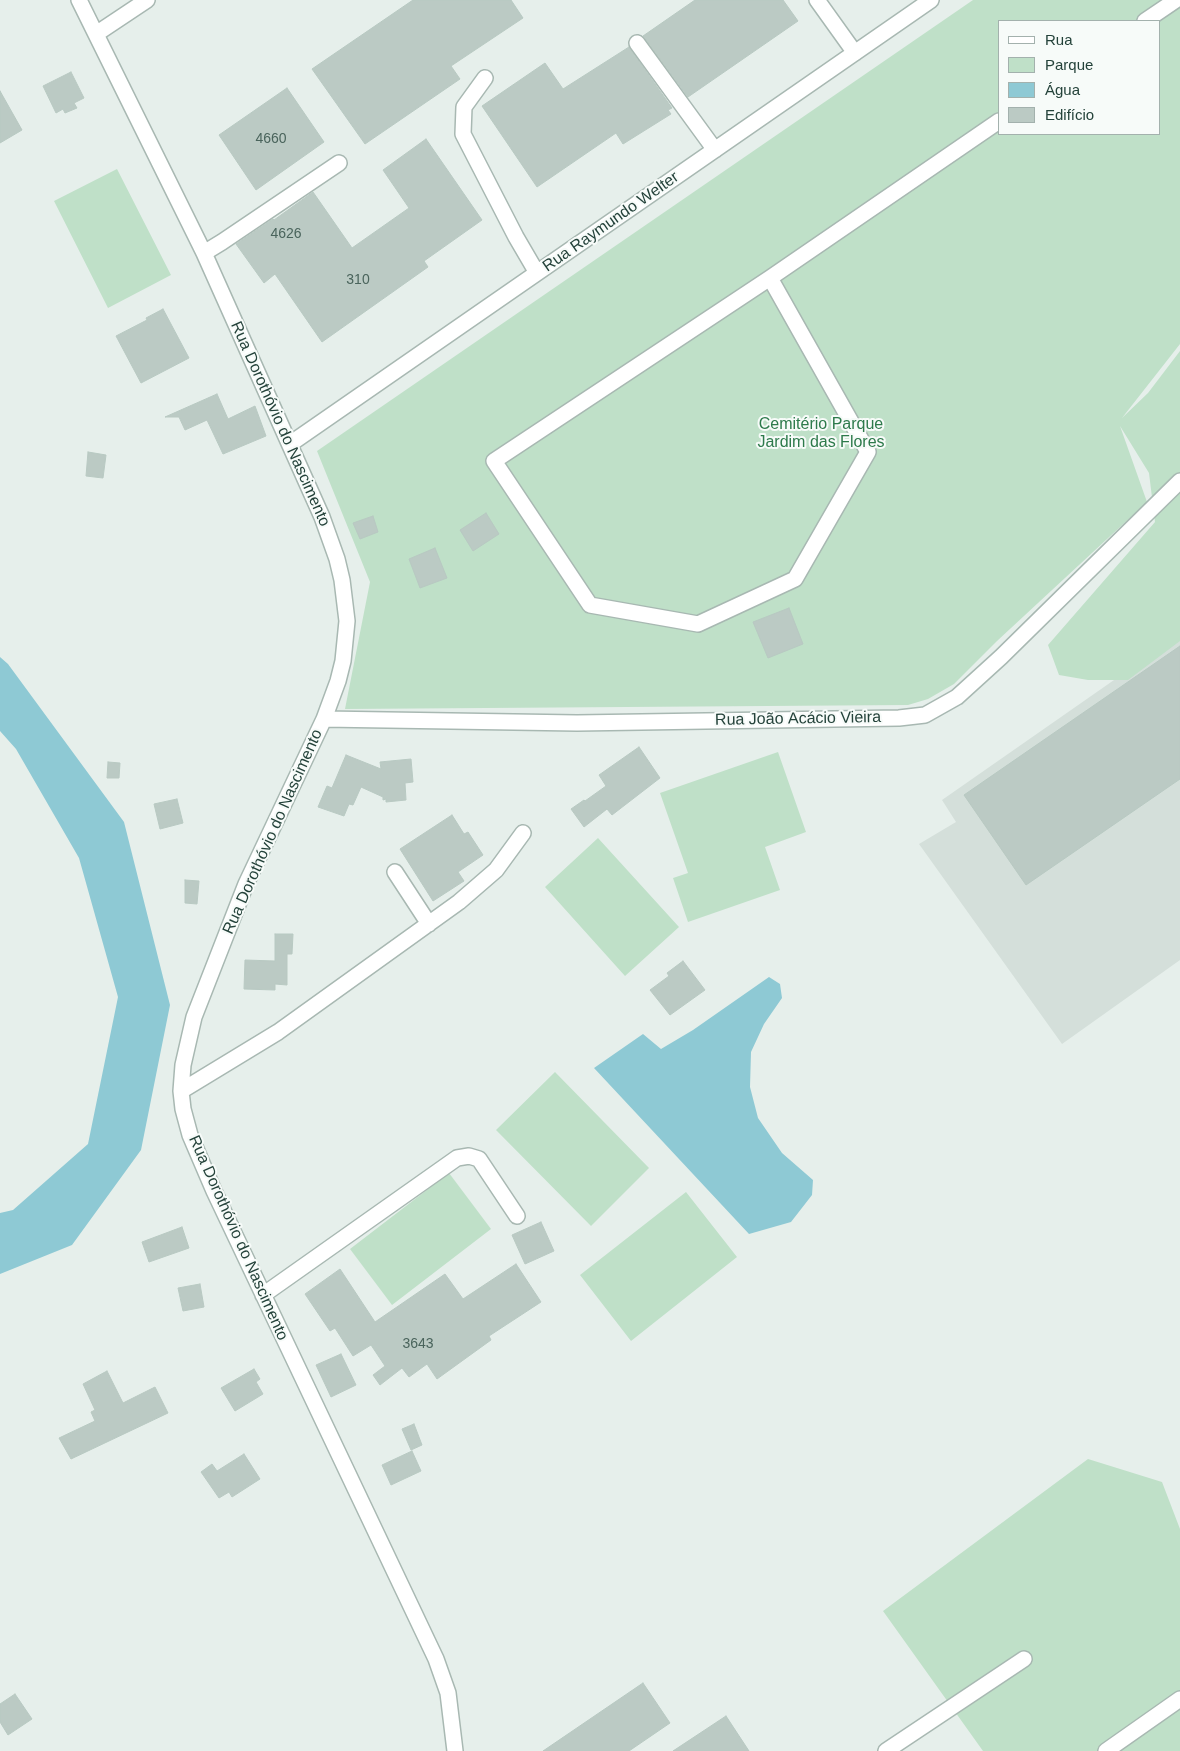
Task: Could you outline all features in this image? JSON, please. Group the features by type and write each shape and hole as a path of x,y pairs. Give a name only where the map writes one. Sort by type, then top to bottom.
{"street":[{"name":"Rua Dorothóvio do Nascimento","path":"80,0 204,252 290,444 331,540 337,559 346,602 347,628 343,661 324,719 246,884 194,1017 183,1065 181,1091 183,1109 190,1135 200,1160 436,1659 448,1693 455,1751"},
{"path":"96,34 147,0"},
{"path":"818,0 855,53"},
{"name":"Rua Raymundo Welter","path":"290,444 931,0"},
{"path":"1146,20 1176,0"},
{"path":"637,43 714,150"},
{"path":"485,78 464,107 463,134 516,237 537,273"},
{"path":"770,278 868,452 794,579 698,624 590,605 494,461 770,278 998,122"},
{"path":"204,252 222,242 339,163"},
{"name":"Rua João Acácio Vieira","path":"324,719 576,723 899,718 925,715 957,697 1001,657 1180,481"},
{"path":"181,1091 278,1032 430,924 496,870 524,833"},
{"path":"396,872 430,924"},
{"path":"263,1295 457,1158 469,1156 479,1159 517,1216"},
{"path":"886,1751 1024,1659"},
{"path":"1106,1751 1180,1699"}],"shaded area":[{"path":"1180,634 1180,960 1062,1044 919,844 956,822 942,800"}],"green space":[{"name":"Cemitério Parque Jardim das Flores","path":"973,0 1180,0 1180,344 1122,418 1148,393 1180,351 1180,641 1128,680 1088,680 1059,675 1048,645 1155,522 1149,473 1120,426 1147,502 997,641 954,684 928,699 908,705 345,709 370,582 317,451"},
{"path":"117,169 171,275 108,308 54,201"},
{"path":"778,752 806,832 765,847 780,890 688,922 673,878 688,873 660,793"},
{"path":"598,838 679,927 625,976 545,887"},
{"path":"555,1072 649,1168 591,1226 496,1130"},
{"path":"449,1173 491,1229 392,1305 350,1249"},
{"path":"686,1192 737,1257 631,1341 580,1275"},
{"path":"1088,1459 1162,1482 1180,1529 1180,1751 983,1751 883,1611"}],"water":[{"path":"0,657 8,664 124,822 170,1005 141,1150 72,1245 0,1274 0,1213 13,1210 88,1144 118,997 79,858 16,749 0,731"},
{"path":"769,977 780,984 782,998 764,1024 751,1052 750,1087 758,1118 782,1153 813,1180 812,1195 791,1222 749,1234 594,1068 643,1034 661,1049 693,1030"}],"building":[{"path":"413,0 511,0 523,18 451,66 460,79 365,144 312,69"},
{"path":"695,0 783,0 798,21 688,97 643,36"},
{"path":"629,47 672,108 668,110 671,114 623,144 616,133 537,187 482,106 545,63 563,89"},
{"path":"71,72 84,98 74,103 77,108 65,113 63,109 56,113 43,86"},
{"path":"287,88 324,142 256,190 219,135"},
{"path":"0,91 22,130 0,143"},
{"path":"426,139 482,220 424,261 428,267 322,342 275,274 264,283 236,244 313,192 352,248 409,208 383,170"},
{"path":"163,309 189,358 141,383 116,336 147,320 146,318"},
{"path":"217,394 228,419 255,406 266,436 223,454 207,420 185,430 179,417 165,417"},
{"path":"88,452 106,455 103,478 86,476"},
{"path":"486,513 499,534 473,551 460,530"},
{"path":"373,516 378,532 360,539 353,523"},
{"path":"435,548 447,578 420,588 409,559"},
{"path":"789,608 803,644 768,658 753,622"},
{"path":"1180,646 1180,779 1026,885 964,795"},
{"path":"639,747 660,778 612,815 607,809 584,827 571,809 606,786 599,775"},
{"path":"346,755 381,769 380,762 411,759 413,782 405,783 406,800 386,802 386,799 383,800 383,797 361,787 353,805 349,804 344,816 318,807 327,786 332,788"},
{"path":"108,762 120,763 119,778 107,778"},
{"path":"177,799 183,823 160,829 154,804"},
{"path":"452,815 464,834 468,832 483,855 458,872 464,881 433,901 400,849"},
{"path":"185,880 199,881 197,904 185,903"},
{"path":"275,934 293,934 292,954 287,954 287,985 275,984 275,990 244,989 245,960 275,961"},
{"path":"683,961 705,990 670,1015 650,990 669,976 667,973"},
{"path":"541,1222 554,1251 525,1264 512,1235"},
{"path":"182,1227 189,1248 149,1262 142,1242"},
{"path":"516,1264 541,1302 489,1336 491,1340 437,1379 427,1364 409,1377 402,1368 380,1385 373,1375 385,1366 371,1345 353,1356 335,1328 330,1331 305,1294 340,1269 375,1322 445,1274 463,1299"},
{"path":"200,1284 204,1307 183,1311 178,1288"},
{"path":"341,1354 356,1385 331,1397 316,1365"},
{"path":"254,1369 260,1379 256,1382 263,1394 235,1411 221,1388"},
{"path":"107,1371 123,1403 155,1387 168,1413 71,1459 59,1438 95,1421 91,1412 95,1410 83,1384"},
{"path":"414,1424 422,1445 411,1450 402,1429"},
{"path":"412,1451 421,1471 391,1485 382,1465"},
{"path":"244,1454 260,1479 232,1497 229,1492 219,1498 201,1472 212,1464 217,1471"},
{"path":"643,1683 670,1723 629,1751 543,1751"},
{"path":"15,1694 32,1719 8,1735 0,1722 0,1704"},
{"path":"726,1716 749,1751 673,1751"}]}
